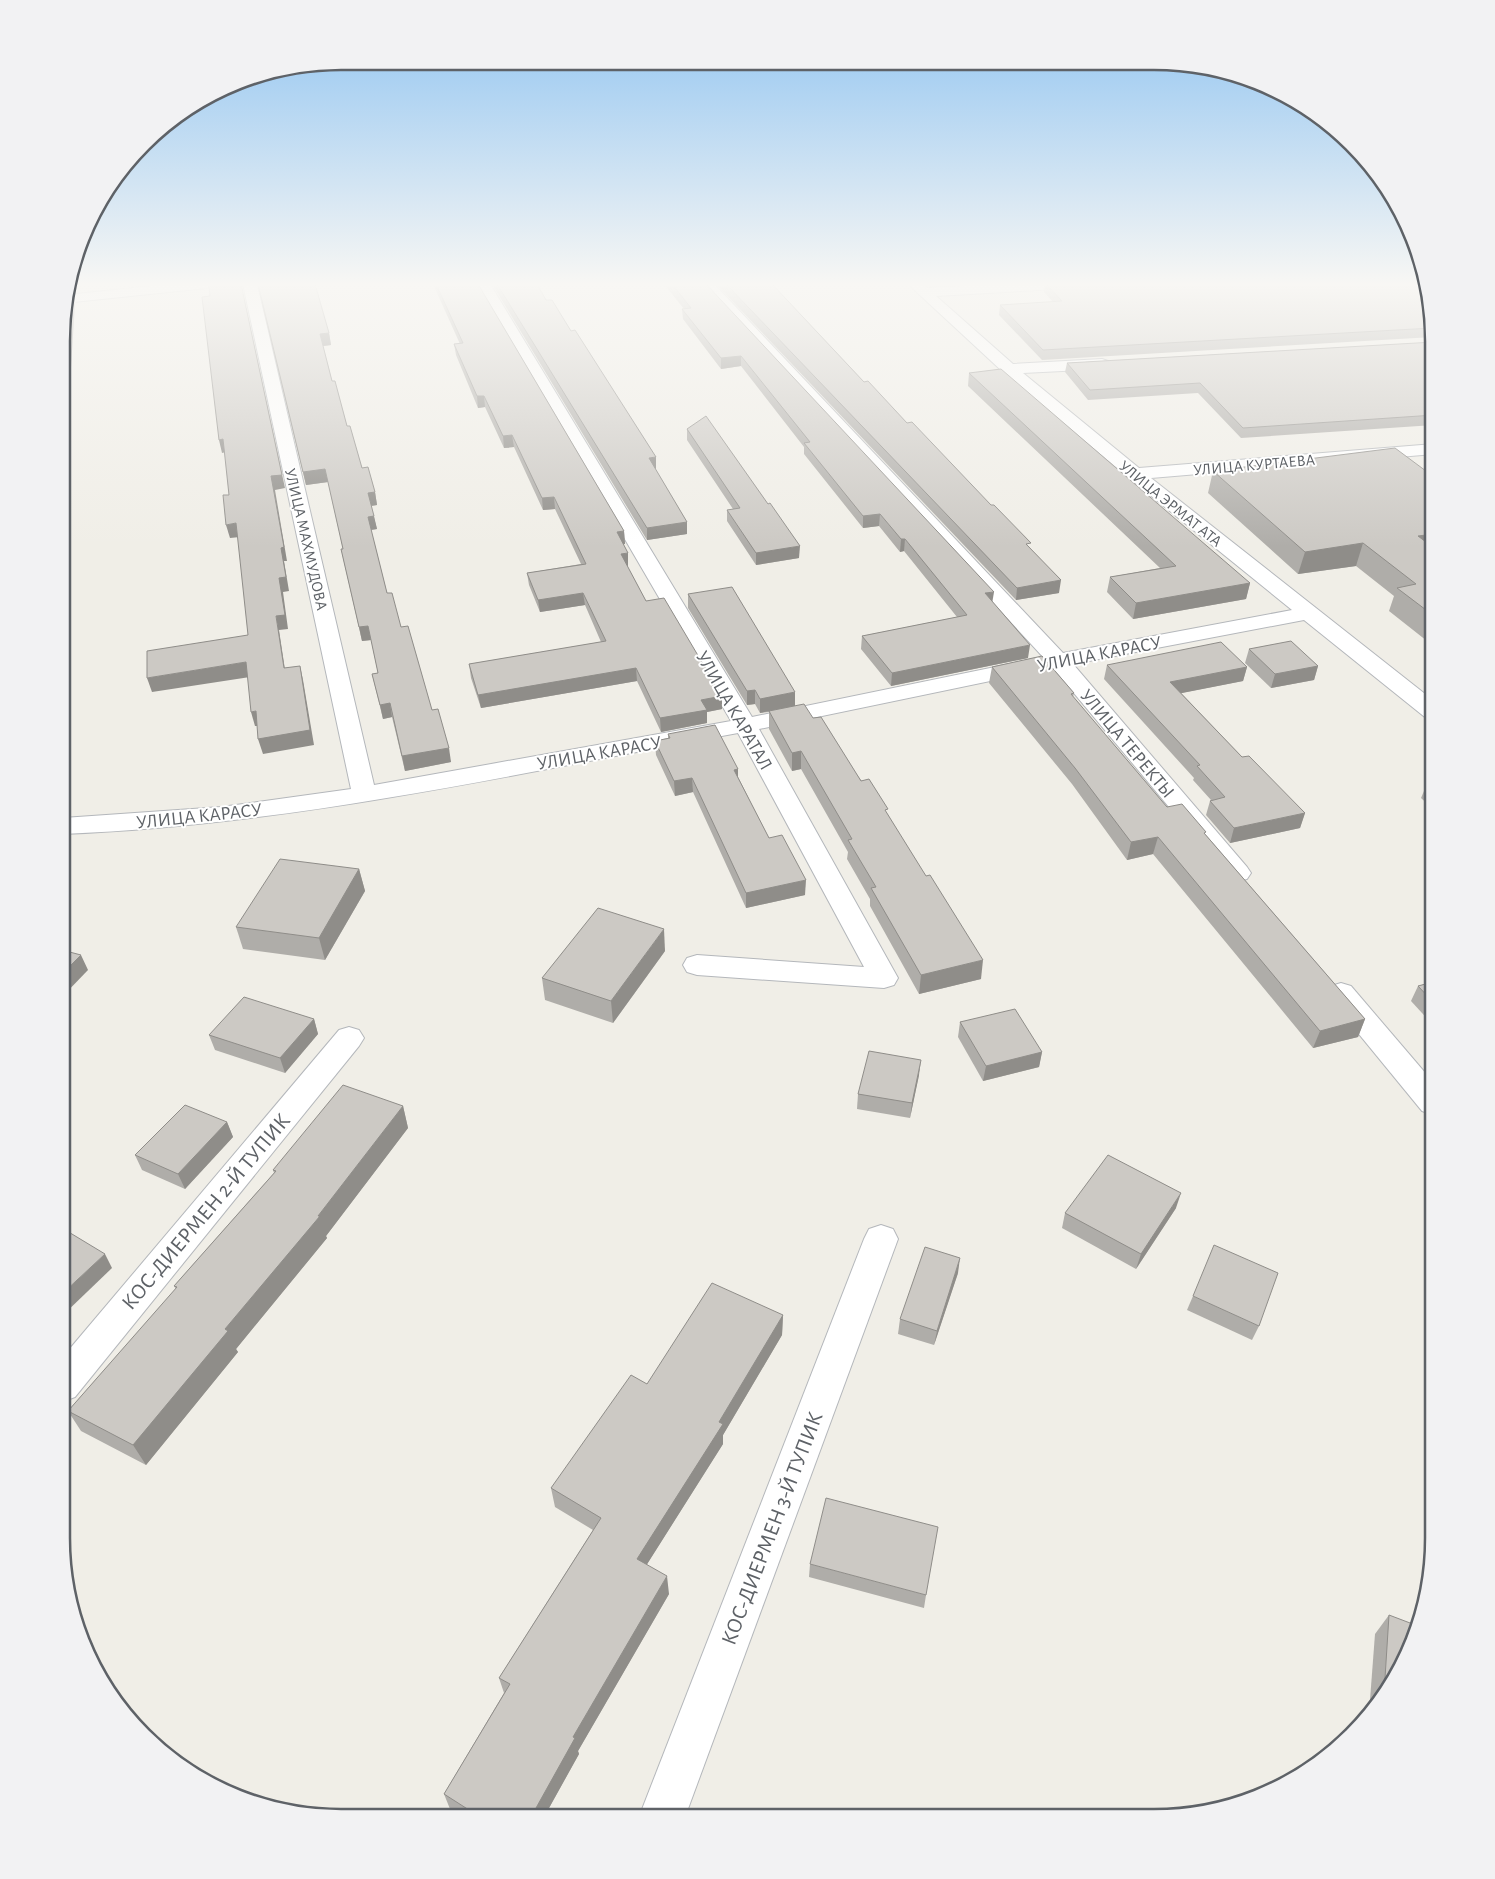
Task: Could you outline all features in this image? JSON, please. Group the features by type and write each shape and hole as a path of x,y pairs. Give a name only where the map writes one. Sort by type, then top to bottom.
{"street":[{"name":"УЛИЦА МАХМУДОВА","path":"270,372 364,794"},
{"name":"УЛИЦА КАРАТАЛ","path":"535,372 745,725 884,978 697,965"},
{"name":"УЛИЦА ТЕРЕКТЫ","path":"789,372 1058,660 1249,885"},
{"name":"УЛИЦА ЭРМАТ АТА","path":"1012,372 1135,474 1425,706"},
{"name":"УЛИЦА КУРТАЕВА","path":"1135,474 1425,453"},
{"name":"УЛИЦА КАРАСУ","path":"70,826 221,815 364,794 745,725 1058,660 1308,613"},
{"path":"1325,975 1425,1094"},
{"name":"КОС-ДИЕРМЕН 2-Й ТУПИК","path":"70,1375 349,1038"},
{"name":"КОС-ДИЕРМЕН 3-Й ТУПИК","path":"665,1809 880,1239"}],"building":[{"path":"211,372 260,372 282,475 271,476 284,547 281,548 286,577 279,578 285,615 276,616 284,668 300,666 310,730 258,739 256,711 251,712 246,662 147,678 147,651 248,635 236,523 226,525 223,495 229,495 223,439 219,440"},
{"path":"279,372 330,372 332,381 335,381 347,426 350,426 362,468 368,467 375,492 368,493 374,516 368,517 387,593 392,593 401,627 408,626 432,710 438,709 449,748 402,756 390,703 380,705 372,674 378,673 368,626 359,627 325,469 303,472"},
{"path":"466,372 530,372 624,531 617,532 628,553 621,554 646,601 664,598 722,696 701,700 707,710 660,718 636,668 478,695 469,664 606,641 583,593 538,600 527,573 586,564 554,497 542,498 512,435 503,436 484,396 477,396"},
{"path":"551,372 602,372 656,457 649,458 687,522 647,528"},
{"path":"754,372 788,372 994,592 985,593 1030,645 892,673 862,636 967,615 905,539 901,539 880,514 863,516 804,443 810,442"},
{"path":"810,372 854,372 864,382 868,381 907,423 912,422 991,505 994,505 1031,543 1026,544 1061,580 1017,588"},
{"path":"1004,372 1250,583 1136,603 1110,577 1176,566 969,373"},
{"path":"1074,372 1425,372 1425,416 1243,428 1200,383 1090,390"},
{"path":"706,416 800,546 756,553 727,510 740,508 687,429"},
{"path":"1395,448 1425,470 1425,535 1418,536 1425,541 1425,609 1397,588 1416,584 1363,543 1305,552 1213,471"},
{"path":"732,587 795,692 760,699 755,690 747,691 688,594"},
{"path":"1291,641 1318,666 1275,674 1249,649"},
{"path":"1221,642 1247,667 1170,682 1242,757 1249,756 1305,813 1234,828 1210,801 1225,797 1197,766 1200,765 1107,665"},
{"path":"1042,656 1074,693 1071,694 1167,807 1182,804 1206,832 1204,833 1365,1019 1320,1031 1158,837 1131,842 1075,768 992,667"},
{"path":"804,704 813,718 821,717 861,781 869,779 888,809 885,810 926,876 930,875 983,960 921,975 871,888 876,887 848,840 852,839 801,751 792,753 769,711"},
{"path":"715,725 738,769 734,770 769,838 782,835 806,880 746,893 692,778 674,781 655,741 670,738 668,734"},
{"path":"280,859 359,869 319,938 236,927"},
{"path":"598,908 664,929 611,1001 542,978"},
{"path":"70,952 81,955 70,966"},
{"path":"1425,984 1425,993 1418,986"},
{"path":"244,997 314,1019 280,1058 209,1035"},
{"path":"1015,1009 1042,1052 986,1066 960,1022"},
{"path":"869,1051 921,1060 912,1103 858,1094"},
{"path":"343,1085 403,1106 318,1216 320,1216 225,1329 228,1331 133,1445 70,1412 70,1409 177,1287 174,1286 276,1171 273,1170"},
{"path":"185,1105 227,1122 178,1174 135,1155"},
{"path":"1108,1155 1181,1193 1141,1254 1065,1213"},
{"path":"70,1233 105,1254 70,1287"},
{"path":"1214,1245 1278,1273 1259,1326 1193,1296"},
{"path":"925,1247 960,1258 937,1331 900,1319"},
{"path":"712,1283 783,1315 719,1422 723,1424 637,1559 667,1576 573,1737 575,1738 535,1809 467,1809 444,1794 510,1684 499,1678 601,1518 551,1488 631,1375 647,1384"},
{"path":"826,1498 938,1527 926,1595 810,1564"},
{"path":"1389,1615 1411,1624 1397,1658 1385,1680"}]}
